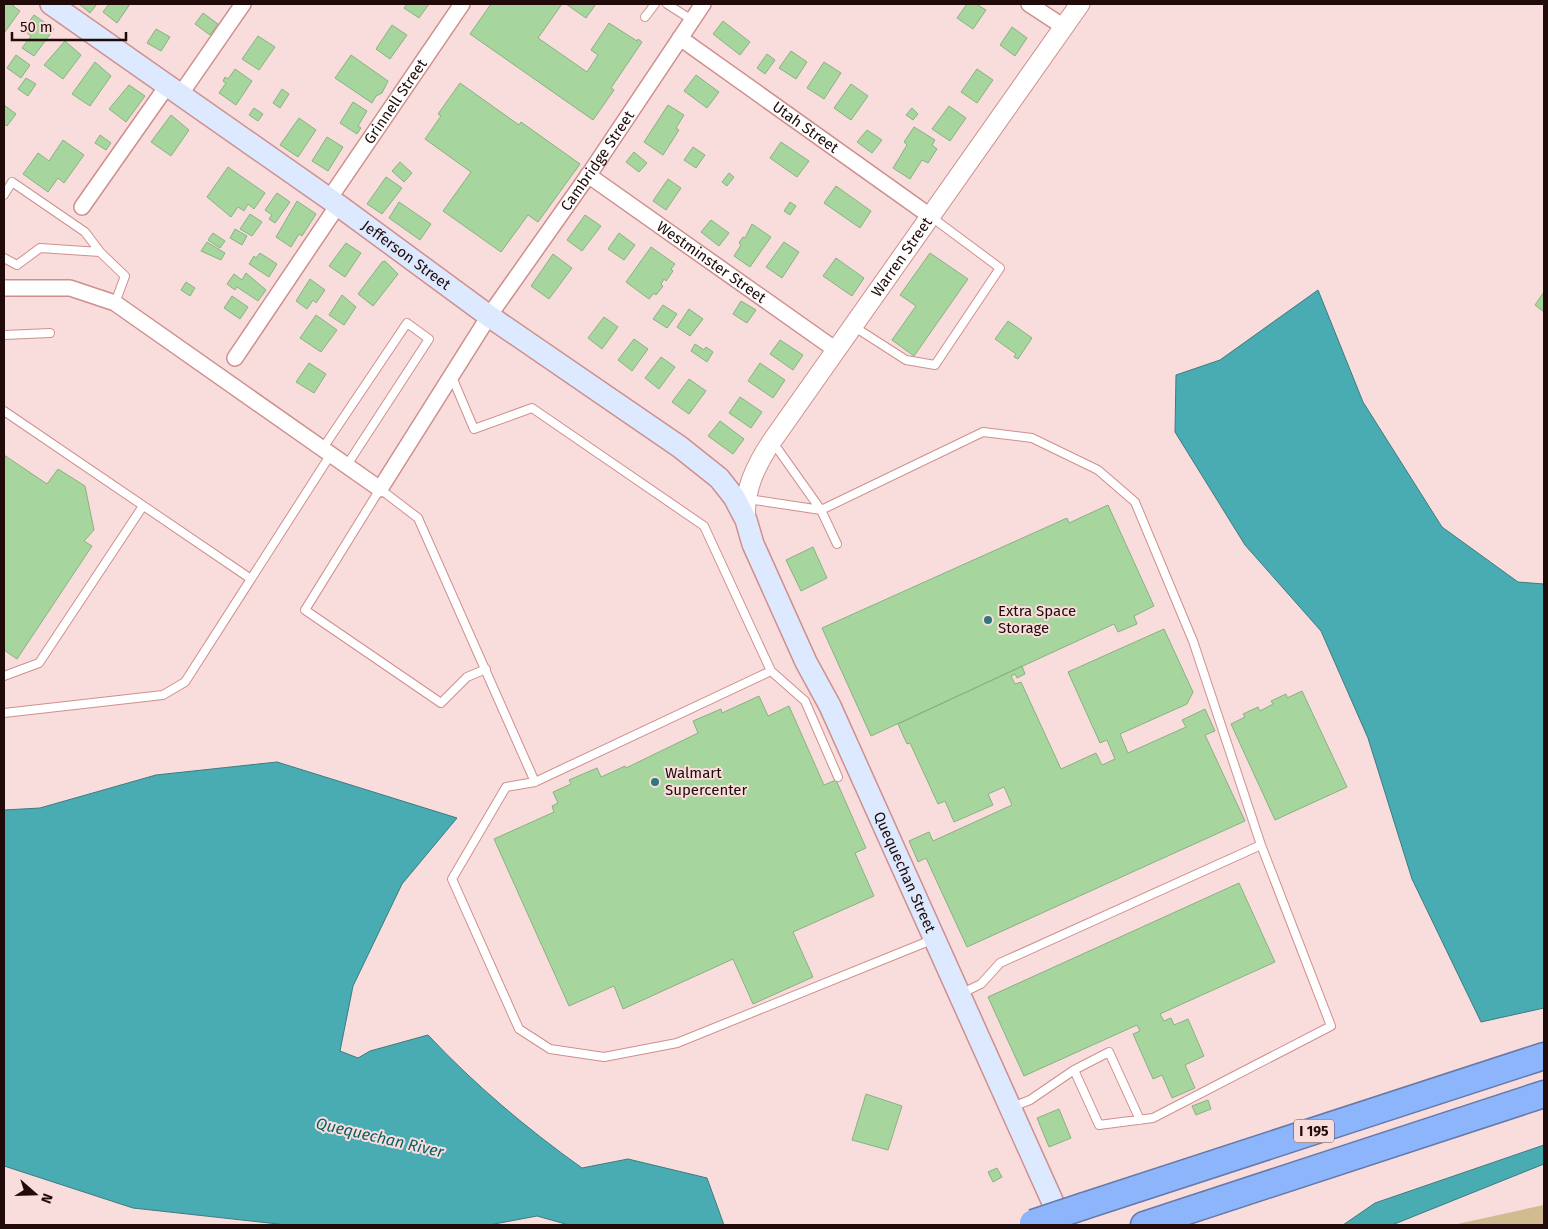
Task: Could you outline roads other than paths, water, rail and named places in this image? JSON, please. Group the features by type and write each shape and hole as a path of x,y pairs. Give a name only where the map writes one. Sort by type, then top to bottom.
{"highway":[{"name":"I 195","path":"1030,1224 1544,1056"},
{"name":"I 195","path":"1144,1225 1544,1094"},
{"path":"1165,1225 1240,1194"}],"main road":[{"name":"Jefferson Street","path":"51,4 333,202 489,316 695,458 727,487 746,520"},
{"name":"Quequechan Street","path":"746,520 753,544 806,662 830,706 1063,1225"}],"street":[{"path":"82,207 243,4"},
{"name":"Grinnell Street","path":"234,358 462,4"},
{"name":"Cambridge Street","path":"380,489 489,316 588,175 703,4"},
{"path":"1029,4 1064,26"},
{"name":"Warren Street","path":"746,520 746,498 756,470 772,440 1080,4"},
{"name":"Utah Street","path":"680,38 930,216"},
{"name":"Westminster Street","path":"588,175 836,350"},
{"path":"4,288 70,288 115,304 380,489"}],"lane":[{"path":"645,17 655,4"},
{"path":"667,4 692,20"},
{"path":"4,195 12,182 85,232 100,252 125,276 115,304"},
{"path":"853,325 906,360 935,365 1000,268 930,216"},
{"path":"4,258 17,265 40,248 100,252"},
{"path":"4,713 163,695 185,682 251,579 327,451 407,323 428,339 347,466"},
{"path":"4,335 50,333"},
{"path":"451,376 474,429 532,408 704,526 771,671 805,701 838,777"},
{"path":"4,411 251,579"},
{"path":"746,498 821,510 983,432 1032,438 1098,470 1135,502 1193,641 1261,845 1331,1026 1153,1118 1099,1125 1074,1070"},
{"path":"772,440 821,510 837,544"},
{"path":"486,669 467,677 441,702 304,610 380,489 418,518 486,669 535,782"},
{"path":"4,676 39,663 143,506"},
{"path":"771,671 535,782 506,787 452,879 518,1029 550,1049 604,1057 677,1043 935,938"},
{"path":"960,994 981,984 1000,963 1261,845"},
{"path":"1011,1108 1030,1100 1074,1070 1108,1052 1140,1120"}],"water":[{"path":"1318,290 1363,402 1442,527 1518,582 1544,584 1544,1008 1481,1022 1412,879 1368,738 1321,631 1245,545 1175,432 1176,375 1220,360"},
{"name":"Quequechan River","path":"277,762 457,818 402,884 353,986 340,1051 358,1058 370,1051 428,1035 502,1105 582,1168 628,1159 707,1178 724,1225 569,1225 537,1216 489,1225 287,1225 133,1208 4,1166 4,810 40,808 156,775"},
{"path":"1544,1145 1544,1164 1392,1225 1343,1225 1375,1203"}],"place":[{"name":"Extra Space Storage","path":"988,620"},
{"name":"Walmart Supercenter","path":"655,782"}]}
